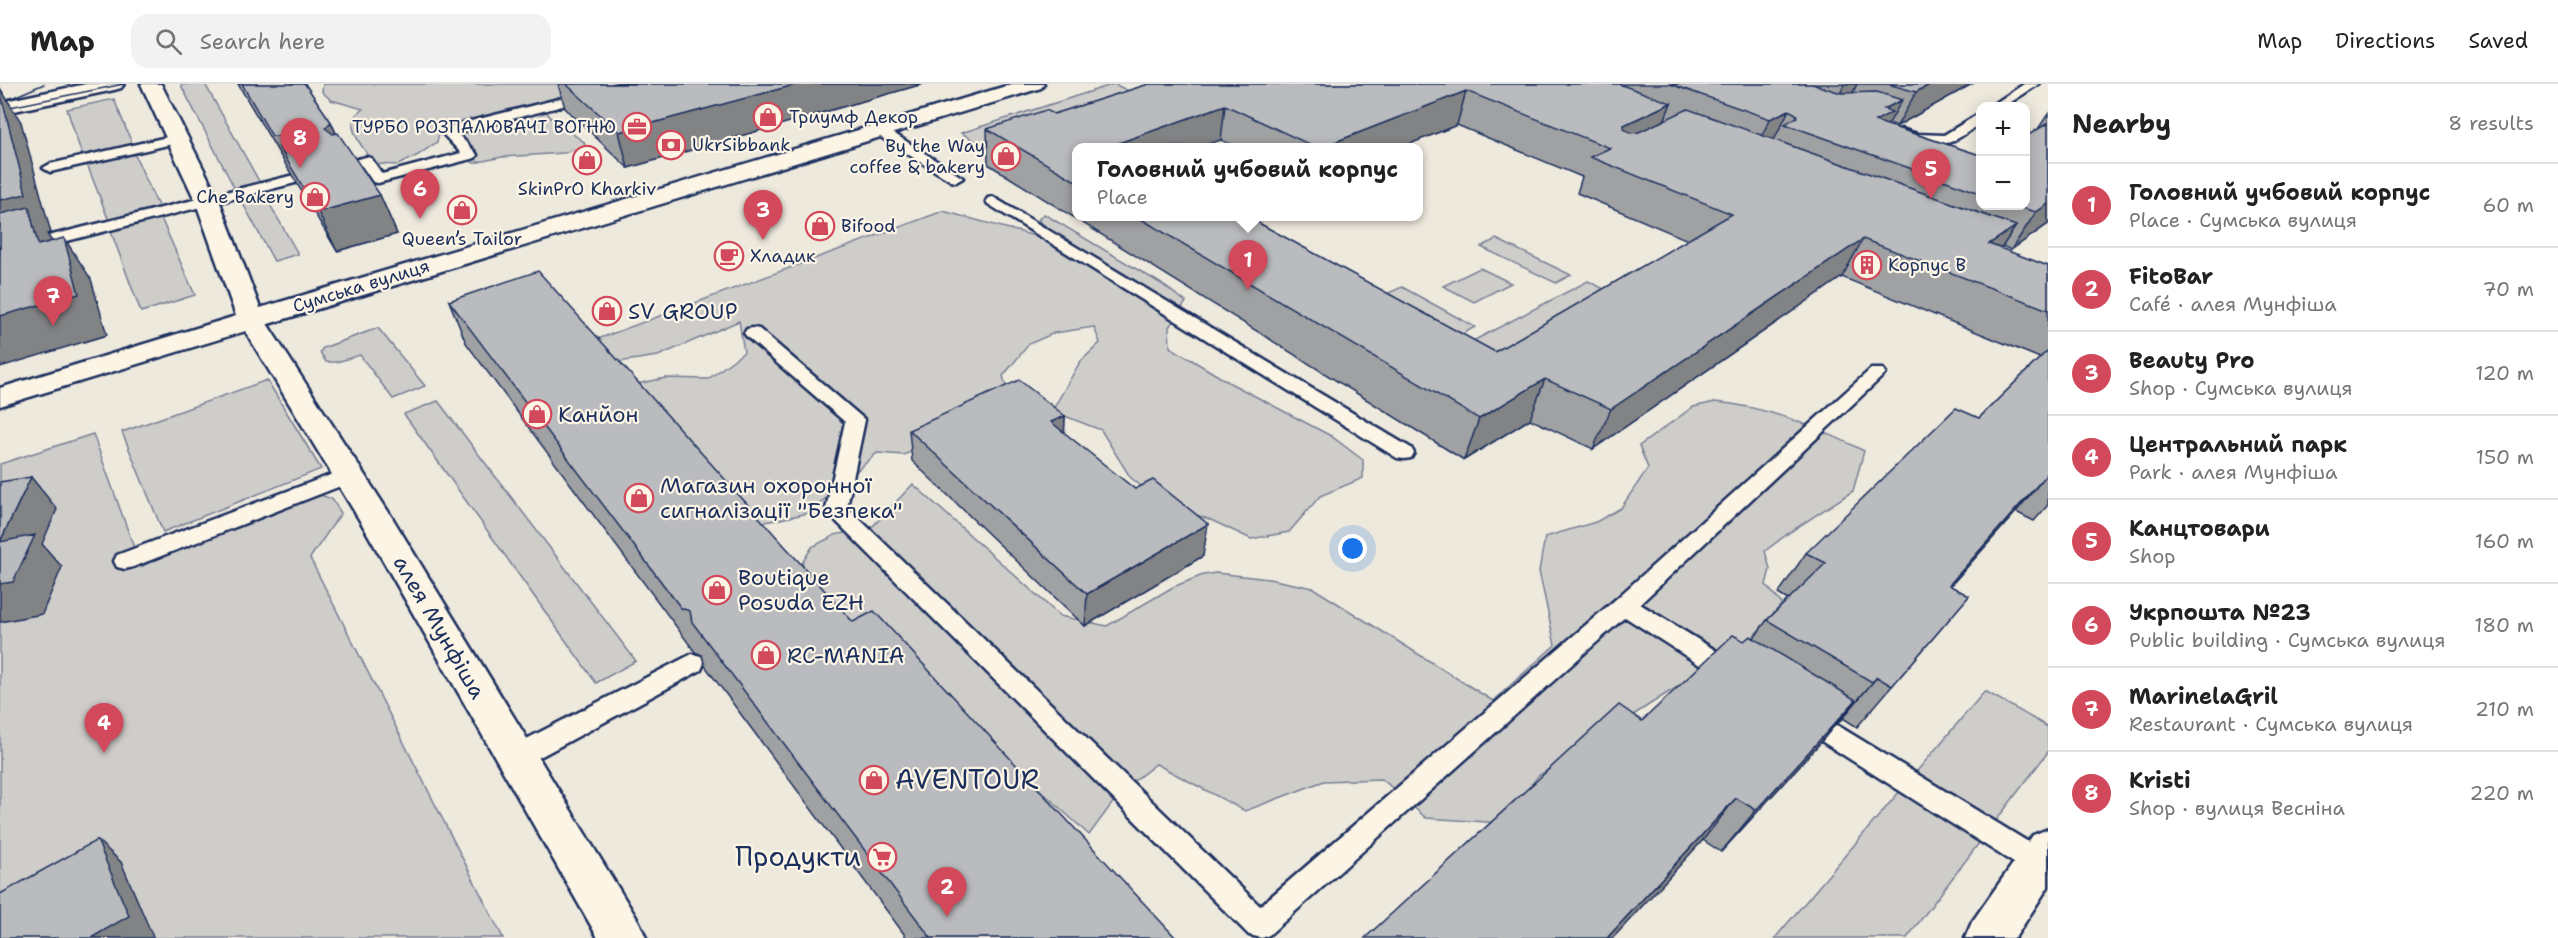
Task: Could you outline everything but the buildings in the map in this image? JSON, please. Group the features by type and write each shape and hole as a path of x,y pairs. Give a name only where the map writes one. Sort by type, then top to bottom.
{"main road":[{"path":"0,108 114,84"},
{"name":"алея Мунфіша","path":"151,84 207,200 251,319 349,475 623,938"},
{"name":"Сумська вулиця","path":"0,397 251,319 1034,84"},
{"path":"1988,938 2043,856"}],"lane":[{"path":"351,165 366,161 378,179 470,155 448,131 633,84"},
{"path":"2004,102 2033,84"},
{"path":"1893,131 1916,138 1947,138 1976,120"},
{"path":"879,130 956,178"},
{"path":"50,168 176,139"},
{"path":"0,253 294,179"},
{"path":"993,201 1404,453"},
{"path":"753,333 855,420 836,509 1259,925 1624,605 1877,373"},
{"path":"125,561 349,475"},
{"path":"1624,605 1755,687"},
{"path":"516,757 692,663"},
{"path":"1785,705 2043,856"}],"shaded area":[{"path":"205,84 260,183 235,189 181,85"},
{"path":"323,84 604,84 556,98 546,104 545,110 553,120 584,142 585,146 564,153 502,157 474,163 463,158 458,135 447,127 439,134 437,142 398,165 377,164 373,160 359,142 353,128 355,116 363,109 331,100 322,92"},
{"path":"1114,84 1162,107 1001,157 961,133"},
{"path":"114,99 133,146 83,158 67,109"},
{"path":"134,153 159,208 109,221 87,164"},
{"path":"264,194 298,254 274,261 241,200"},
{"path":"943,211 1050,242 1058,236 1038,220 1044,214 1160,283 1186,302 1169,327 1170,347 1230,383 1331,436 1363,460 1363,478 1320,496 1289,532 1251,539 1211,520 1162,503 1130,477 1101,430 1052,411 1080,362 1100,343 1094,327 1054,333 1029,344 1003,376 1009,396 1004,407 904,455 877,453 809,513 746,526 626,386 666,378 708,379 744,352 739,321 658,356 618,362 595,340"},
{"path":"160,216 195,295 141,312 110,229"},
{"path":"1496,239 1571,275 1556,283 1481,247"},
{"path":"1480,268 1511,283 1474,302 1443,286"},
{"path":"1588,281 1626,300 1504,366 1467,344"},
{"path":"1402,287 1475,327 1457,337 1384,295"},
{"path":"378,328 425,386 393,399 360,355 337,362 326,362 320,352 323,348"},
{"path":"267,380 321,469 163,532 122,432"},
{"path":"438,401 636,661 596,683 404,414"},
{"path":"1715,402 1753,408 1792,419 1864,451 1853,491 1765,551 1770,569 1766,585 1782,604 1741,650 1669,692 1538,776 1502,823 1426,818 1382,779 1324,781 1245,811 1156,764 1122,790 1089,835 900,660 814,595 802,563 812,547 835,535 873,526 913,484 1060,616 1107,626 1173,587 1203,575 1216,573 1269,579 1313,588 1493,701 1555,645 1539,571 1545,537 1596,522 1621,508 1648,468 1639,446 1693,407"},
{"path":"93,434 141,567 177,548 315,493 332,499 341,513 310,558 503,938 0,938 0,464"},
{"path":"1985,691 2048,727 2048,752 1907,938 1775,938"}],"tram line":[{"path":"0,103 44,84"},
{"path":"0,109 124,84"}],"place":[{"name":"Триумф Декор","path":"768,117"},
{"name":"ТУРБО РОЗПАЛЮВАЧІ ВОГНЮ","path":"637,127"},
{"name":"UkrSibbank","path":"671,145"},
{"name":"By the Way coffee & bakery","path":"1006,156"},
{"name":"SkinPrO Kharkiv","path":"587,160"},
{"name":"Kristi","path":"300,168"},
{"name":"Che Bakery","path":"315,197"},
{"name":"Канцтовари","path":"1931,199"},
{"name":"Queen’s Tailor","path":"462,210"},
{"name":"Укрпошта №23","path":"420,219"},
{"name":"Bifood","path":"820,226"},
{"name":"Beauty Pro","path":"763,240"},
{"name":"Хладик","path":"729,256"},
{"name":"Корпус В","path":"1867,265"},
{"name":"Головний учбовий корпус","path":"1248,290"},
{"name":"SV GROUP","path":"607,311"},
{"name":"MarinelaGril","path":"53,326"},
{"name":"Канйон","path":"537,414"},
{"name":"Магазин охоронної сигналізації \"Безпека\"","path":"639,498"},
{"name":"Boutique Posuda EZH","path":"717,590"},
{"name":"RC-MANIA","path":"766,655"},
{"name":"Центральний парк","path":"104,753"},
{"name":"AVENTOUR","path":"874,780"},
{"name":"Продукти","path":"882,857"},
{"name":"FitoBar","path":"947,917"}]}
